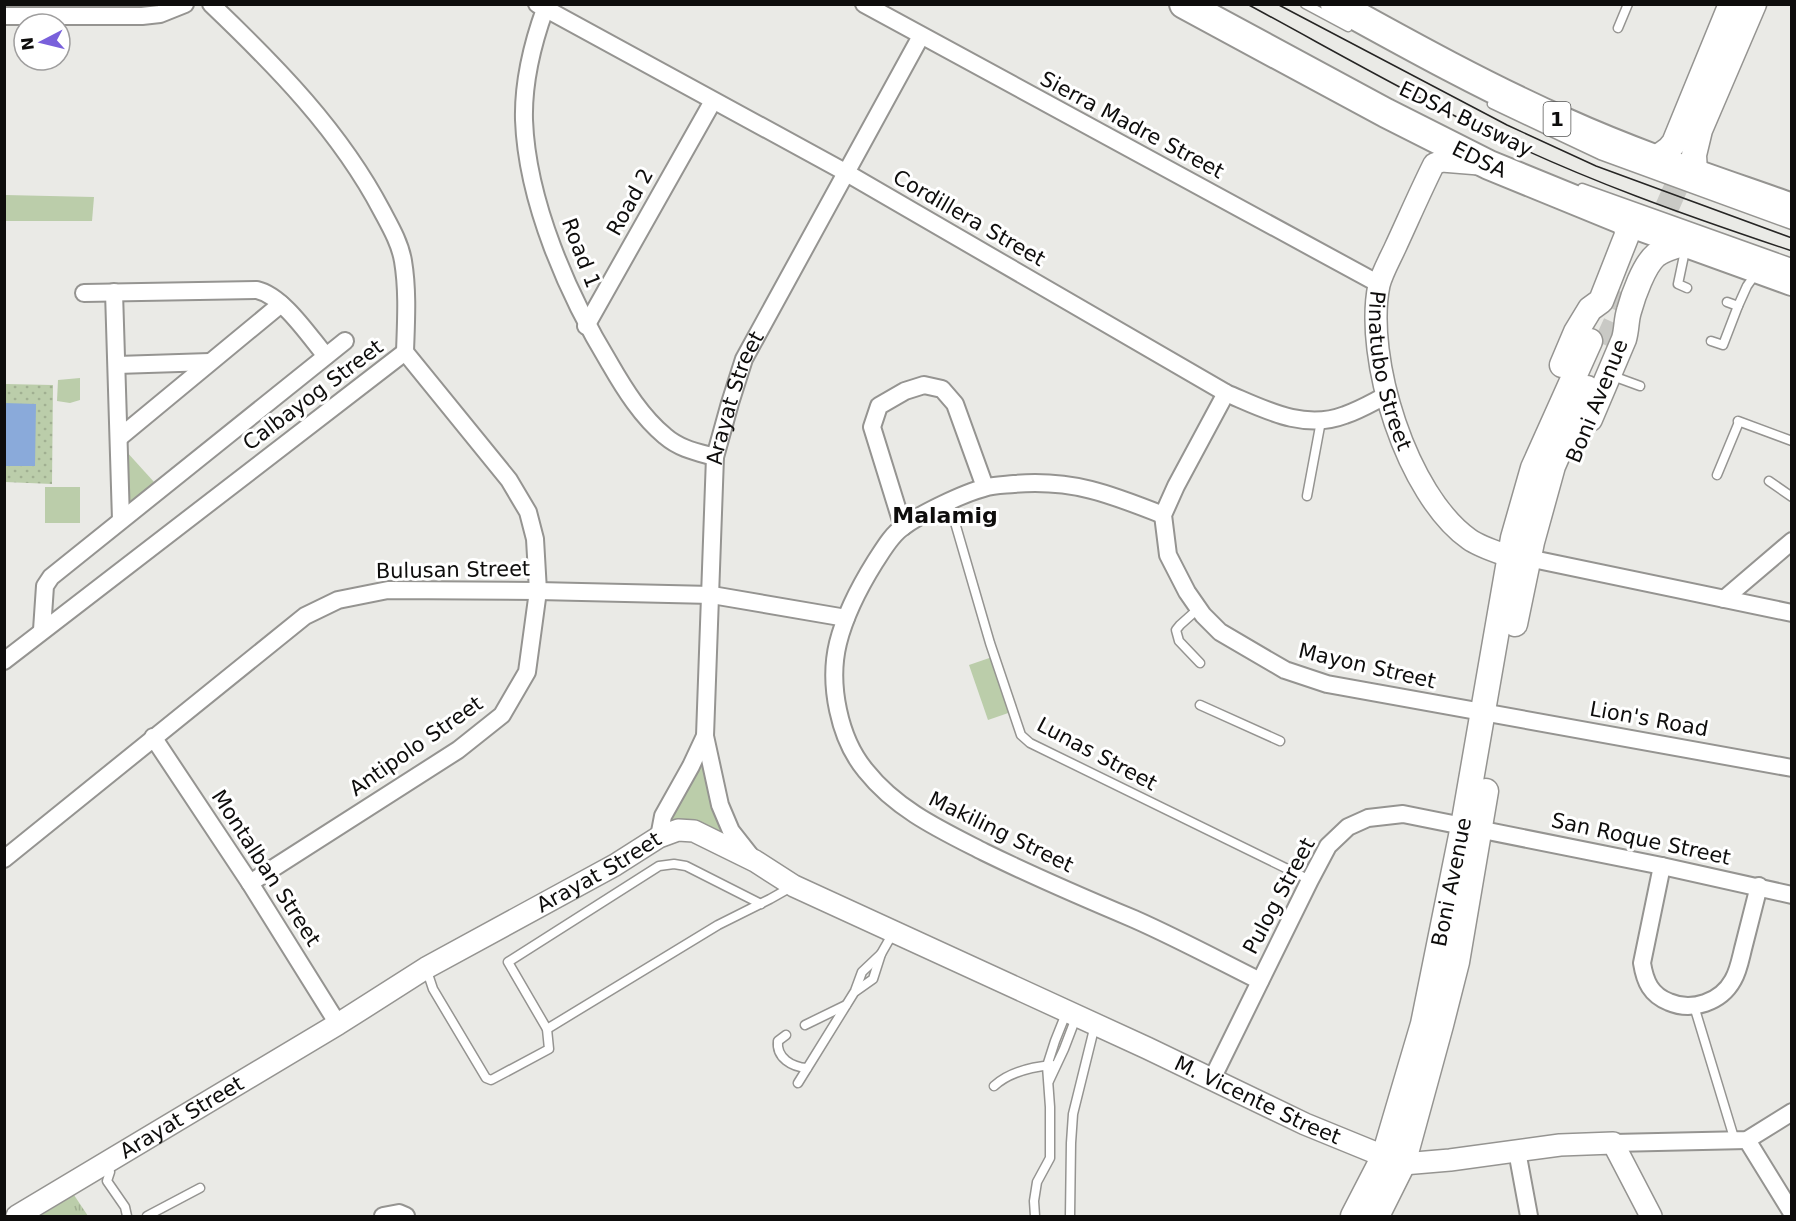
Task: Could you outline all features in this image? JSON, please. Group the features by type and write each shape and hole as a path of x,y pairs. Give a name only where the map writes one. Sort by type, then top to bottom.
{"highway":[{"name":"EDSA","path":"1184,4 1386,113 1626,221 1791,280"},
{"name":"1","path":"1335,4 1457,70 1555,118 1653,160 1791,208"}],"main road":[{"path":"1695,173 1696,144 1731,4"},
{"path":"1653,160 1674,143 1754,4"},
{"name":"Boni Avenue","path":"1521,549 1511,493 1575,332 1590,309 1601,301 1627,235 1626,221"},
{"name":"Boni Avenue","path":"1521,549 1554,510 1572,460 1624,339 1628,325 1628,312 1641,278 1655,256 1668,248 1687,243"},
{"path":"1601,301 1628,312"},
{"name":"Boni Avenue","path":"1377,1216 1393,1160 1425,1090 1457,962 1472,827 1533,468 1598,343"},
{"name":"Boni Avenue","path":"1353,1216 1393,1160"}],"street":[{"path":"4,16 142,16 160,14 184,4"},
{"name":"Calbayog Street","path":"4,661 405,352 407,308 403,260 393,232 372,192 350,158 314,111 257,48 211,4"},
{"name":"Sierra Madre Street","path":"864,4 1379,284"},
{"name":"Cordillera Street","path":"541,7 845,172 1226,393 1287,419 1321,421 1344,415 1387,395"},
{"name":"Road 1","path":"541,7 526,75 524,120 528,157 549,237 561,269 586,326 623,387 644,415 666,437 687,450 715,457"},
{"name":"Arayat Street","path":"17,1216 338,1024 426,968 615,865 659,837 663,816 692,766 705,736 712,595 715,457 744,359 921,36"},
{"name":"Road 2","path":"586,326 713,101"},
{"name":"Pinatubo Street","path":"1488,157 1434,164 1379,284 1376,322 1387,395 1414,470 1435,505 1470,540 1521,549 1724,599 1791,613"},
{"path":"84,293 257,290 268,292 326,356"},
{"path":"114,292 121,520"},
{"path":"120,437 281,304"},
{"path":"42,630 45,586 51,577 345,341"},
{"name":"Antipolo Street","path":"250,883 458,750 502,715 527,672 537,591 535,539 528,512 509,480 405,352"},
{"path":"117,366 210,362"},
{"path":"903,527 872,427 879,406 905,391 924,385 942,390 956,404 985,487"},
{"path":"1163,515 1226,393"},
{"name":"Makiling Street","path":"1163,515 1101,491 1075,485 1034,482 985,487 949,502 903,527 867,574 846,618 838,645 836,672 840,720 857,760 870,776 897,802 932,826 1011,865 1157,929 1260,981"},
{"name":"Mayon Street","path":"1163,515 1168,555 1187,592 1220,632 1285,670 1327,684 1490,715"},
{"path":"1724,599 1791,541"},
{"name":"Bulusan Street","path":"4,859 305,616 338,600 387,590 712,595 846,618"},
{"name":"Lion's Road","path":"1490,715 1791,768"},
{"name":"M. Vicente Street","path":"705,736 720,805 731,831 755,861"},
{"name":"Montalban Street","path":"153,737 250,883 338,1024"},
{"name":"Pulog Street","path":"1212,1079 1328,846 1348,827 1368,818 1403,814 1472,827"},
{"name":"San Roque Street","path":"1472,827 1758,886 1791,895"},
{"name":"M. Vicente Street","path":"659,837 678,830 694,831 755,861 794,885 1305,1124 1393,1160 1517,1151 1560,1145 1741,1141"},
{"path":"1662,866 1642,963 1644,977 1653,993 1678,1006 1694,1006 1714,1000 1733,980 1739,965 1758,886"},
{"path":"1791,1112 1741,1141 1791,1213"},
{"path":"1613,1143 1651,1216"},
{"path":"1517,1151 1528,1216"}],"lane":[{"path":"1205,4 1215,10"},
{"path":"1305,4 1356,32"},
{"path":"1618,28 1628,4"},
{"name":"EDSA Busway","path":"1488,102 1600,155 1791,225"},
{"path":"1570,184 1791,262"},
{"path":"1687,243 1678,284 1687,288"},
{"path":"1711,341 1723,345 1747,286 1759,269"},
{"path":"1727,302 1738,306"},
{"path":"1610,375 1640,386"},
{"path":"1307,496 1321,421"},
{"path":"1717,475 1738,422 1791,441"},
{"path":"1769,481 1791,497"},
{"name":"Lunas Street","path":"949,502 990,643 1021,735 1030,744 1310,880"},
{"path":"1199,608 1176,630 1179,641 1200,663"},
{"path":"1200,705 1280,741"},
{"path":"426,968 433,989 486,1078 491,1080 549,1049 547,1029 507,962 659,866 674,864 686,866 761,904"},
{"path":"547,1029 718,924 761,904 794,885"},
{"path":"798,1083 855,991 873,979 881,954 894,931"},
{"path":"805,1025 847,1005"},
{"path":"1694,1006 1741,1141"},
{"path":"1035,1216 1034,1201 1037,1182 1050,1158 1048,1081 1052,1065 1080,1017"},
{"path":"1070,1216 1071,1143 1080,1017"},
{"path":"786,1035 778,1041 779,1051 789,1064 807,1068"},
{"path":"994,1086 1002,1078 1014,1073 1052,1065"},
{"path":"108,1162 110,1172 107,1181 124,1207 127,1216"},
{"path":"147,1216 200,1188"}],"green space":[{"path":"5,195 94,197 92,221 5,221"},
{"path":"80,378 80,400 70,403 57,401 58,380"},
{"path":"5,384 53,385 52,484 5,482"},
{"path":"125,450 154,482 127,507"},
{"path":"45,487 80,487 80,523 45,523"},
{"path":"998,655 1017,710 988,720 969,665"},
{"path":"702,757 707,788 733,850 659,832"},
{"path":"74,1195 88,1216 40,1216"}],"water":[{"path":"4,403 36,404 35,466 5,466"}],"tunnel":[{"path":"1652,241 1689,158"},
{"path":"1605,345 1628,295"}],"tram line":[{"path":"1247,4 1423,100 1520,148 1635,196 1792,251"},
{"path":"1277,4 1507,125 1596,166 1792,238"}],"district":[{"name":"Malamig","path":"945,515"}]}
